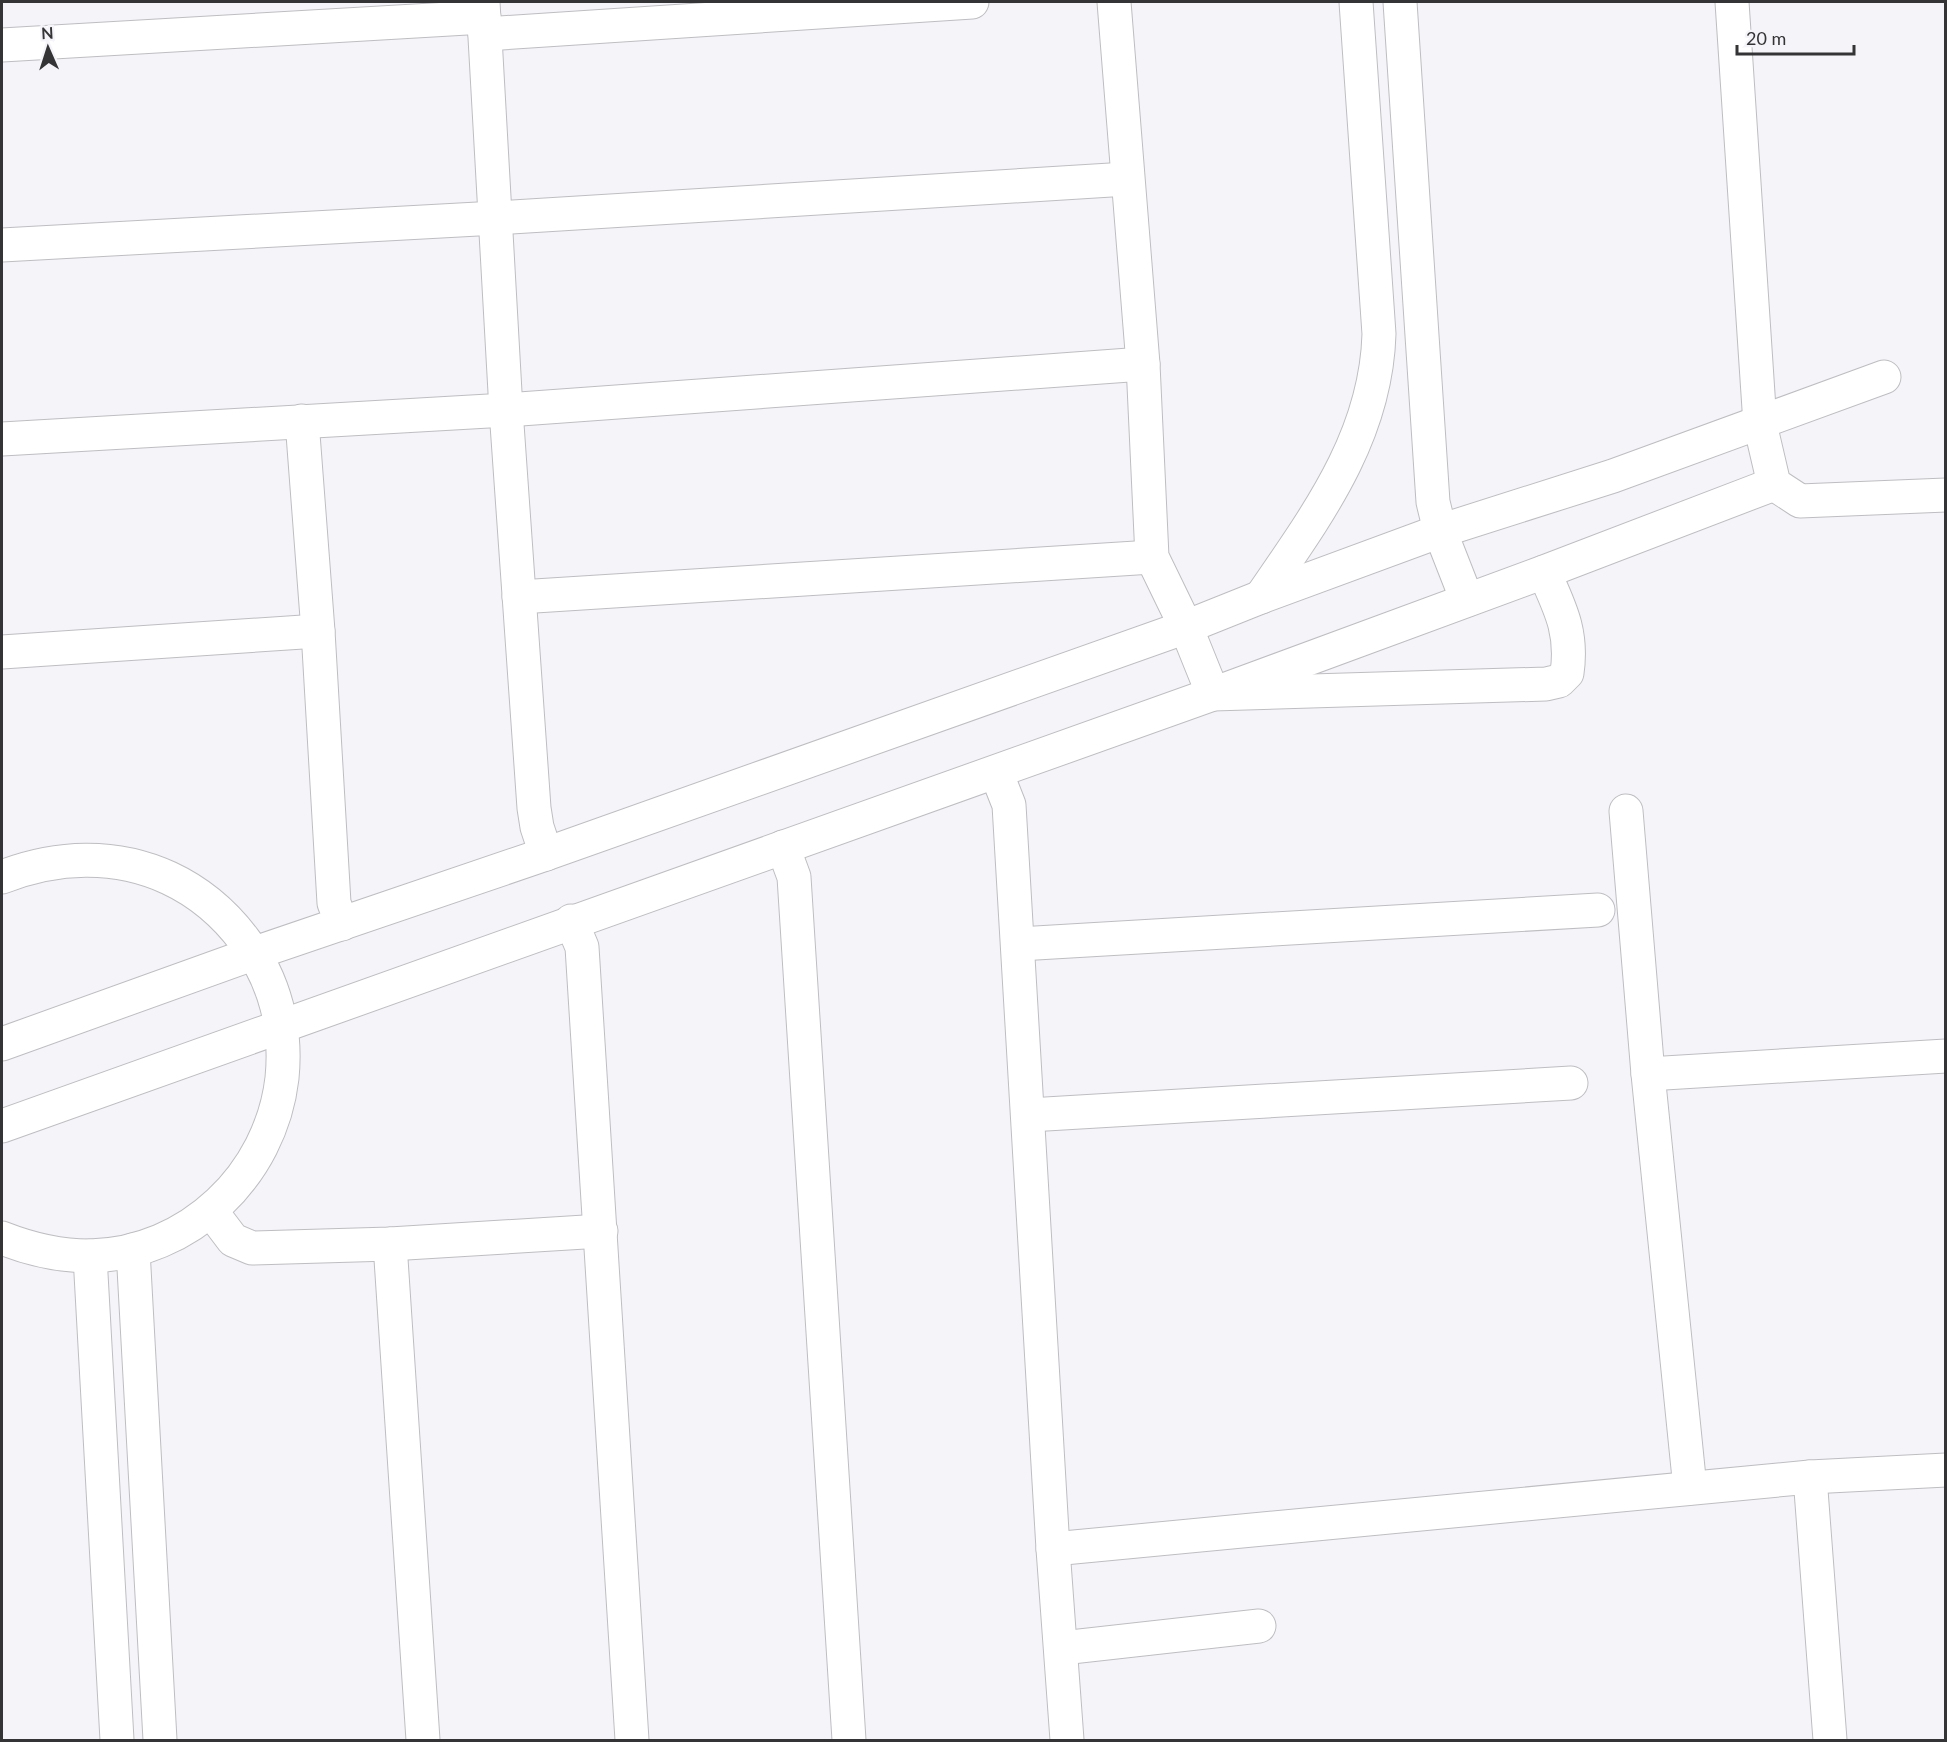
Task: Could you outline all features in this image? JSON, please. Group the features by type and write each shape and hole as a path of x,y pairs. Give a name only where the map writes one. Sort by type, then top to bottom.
{"street":[{"path":"2,45 484,17 972,2"},
{"path":"1114,2 1143,364 1152,556 1186,627 1213,694"},
{"path":"1261,597 1320,510 1359,434 1378,361 1379,334 1356,2"},
{"path":"1400,2 1433,502 1440,531 1467,600"},
{"path":"1732,2 1760,424 1774,484 1800,501 1946,495"},
{"path":"484,17 506,410 534,808 537,827 546,854"},
{"path":"1366,159 1411,156"},
{"path":"2,245 496,218 1127,179"},
{"path":"2,439 506,410 1143,364"},
{"path":"2,1044 1186,627 1440,531 1613,476 1884,377"},
{"path":"1373,387 1424,385"},
{"path":"302,421 318,631 334,903 342,924"},
{"path":"2,1126 282,1028 571,921 783,848 1213,694 1774,484"},
{"path":"519,597 1152,556"},
{"path":"1213,694 1546,684 1559,681 1567,673 1569,641 1563,616 1544,572"},
{"path":"2,652 318,631"},
{"path":"996,772 1009,805 1053,1549 1067,1740"},
{"path":"1626,811 1648,1074 1690,1488"},
{"path":"783,848 794,877 795,889 849,1740"},
{"path":"2,877 26,868 57,861 91,859 123,863 155,871 185,885 211,904 235,927 255,953 276,1002 282,1028 283,1073 280,1096 271,1128 256,1159 236,1187 211,1211 187,1228 161,1241 133,1250 90,1256 60,1254 30,1248 2,1238"},
{"path":"1019,944 1598,910"},
{"path":"571,921 582,947 632,1740"},
{"path":"1648,1074 1946,1056"},
{"path":"1029,1115 1571,1083"},
{"path":"211,1211 233,1240 252,1248 390,1244 601,1231"},
{"path":"390,1244 423,1740"},
{"path":"90,1256 116,1726 159,1726 133,1250"},
{"path":"1053,1549 1810,1477 1946,1470"},
{"path":"1810,1477 1830,1740"},
{"path":"1062,1648 1258,1626"}]}
